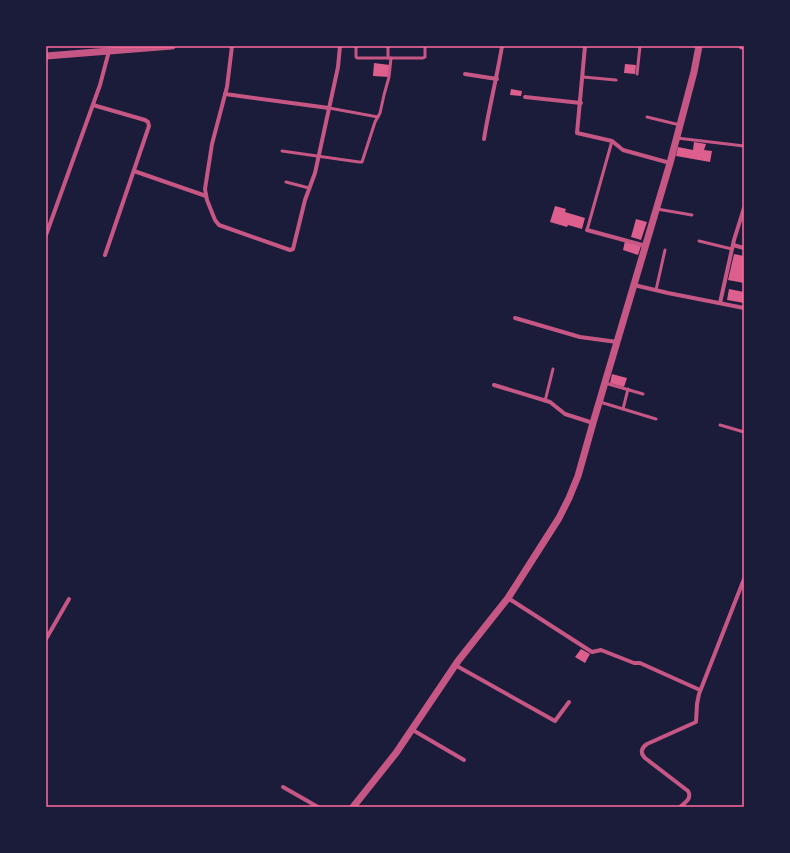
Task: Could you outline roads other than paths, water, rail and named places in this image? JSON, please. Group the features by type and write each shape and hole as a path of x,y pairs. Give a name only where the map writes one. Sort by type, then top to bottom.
{"street":[{"path":"46,56 172,46"},
{"path":"232,46 225,94 212,144 205,187 206,196 220,226 290,250 293,248 304,203 314,175 338,69 340,46"},
{"path":"484,139 488,113 497,79 502,46"},
{"path":"585,46 578,133 612,141 623,150 670,163"},
{"path":"353,807 390,761 455,665 508,598 564,509 575,484 657,209 677,138 699,46"},
{"path":"46,235 103,76 109,50"},
{"path":"465,74 497,79"},
{"path":"225,94 328,108"},
{"path":"525,97 580,103"},
{"path":"93,105 148,122 148,128 105,255"},
{"path":"134,170 206,196"},
{"path":"720,303 744,208"},
{"path":"588,230 646,246"},
{"path":"733,247 744,248"},
{"path":"634,284 744,308"},
{"path":"515,318 557,329 576,336 617,342"},
{"path":"494,385 553,404 568,416 593,423"},
{"path":"681,807 689,799 688,791 644,758 641,751 647,744 696,722 697,702 700,690 744,579"},
{"path":"508,598 592,652 601,650 634,664 640,663 700,690"},
{"path":"46,639 69,599"},
{"path":"455,665 555,721 569,702"},
{"path":"411,729 464,760"},
{"path":"283,787 318,807"}],"lane":[{"path":"356,46 357,58 424,58 425,46"},
{"path":"282,151 362,162 375,122 380,113 384,94 390,77 388,46"},
{"path":"636,74 640,46"},
{"path":"583,77 616,80"},
{"path":"328,108 378,117"},
{"path":"647,117 680,125"},
{"path":"677,138 744,146"},
{"path":"588,230 612,141"},
{"path":"286,182 309,188"},
{"path":"657,209 692,215"},
{"path":"699,241 733,247"},
{"path":"656,290 665,250"},
{"path":"545,401 553,369"},
{"path":"605,383 643,394"},
{"path":"623,409 628,390"},
{"path":"600,402 656,419"},
{"path":"720,425 744,432"}]}
